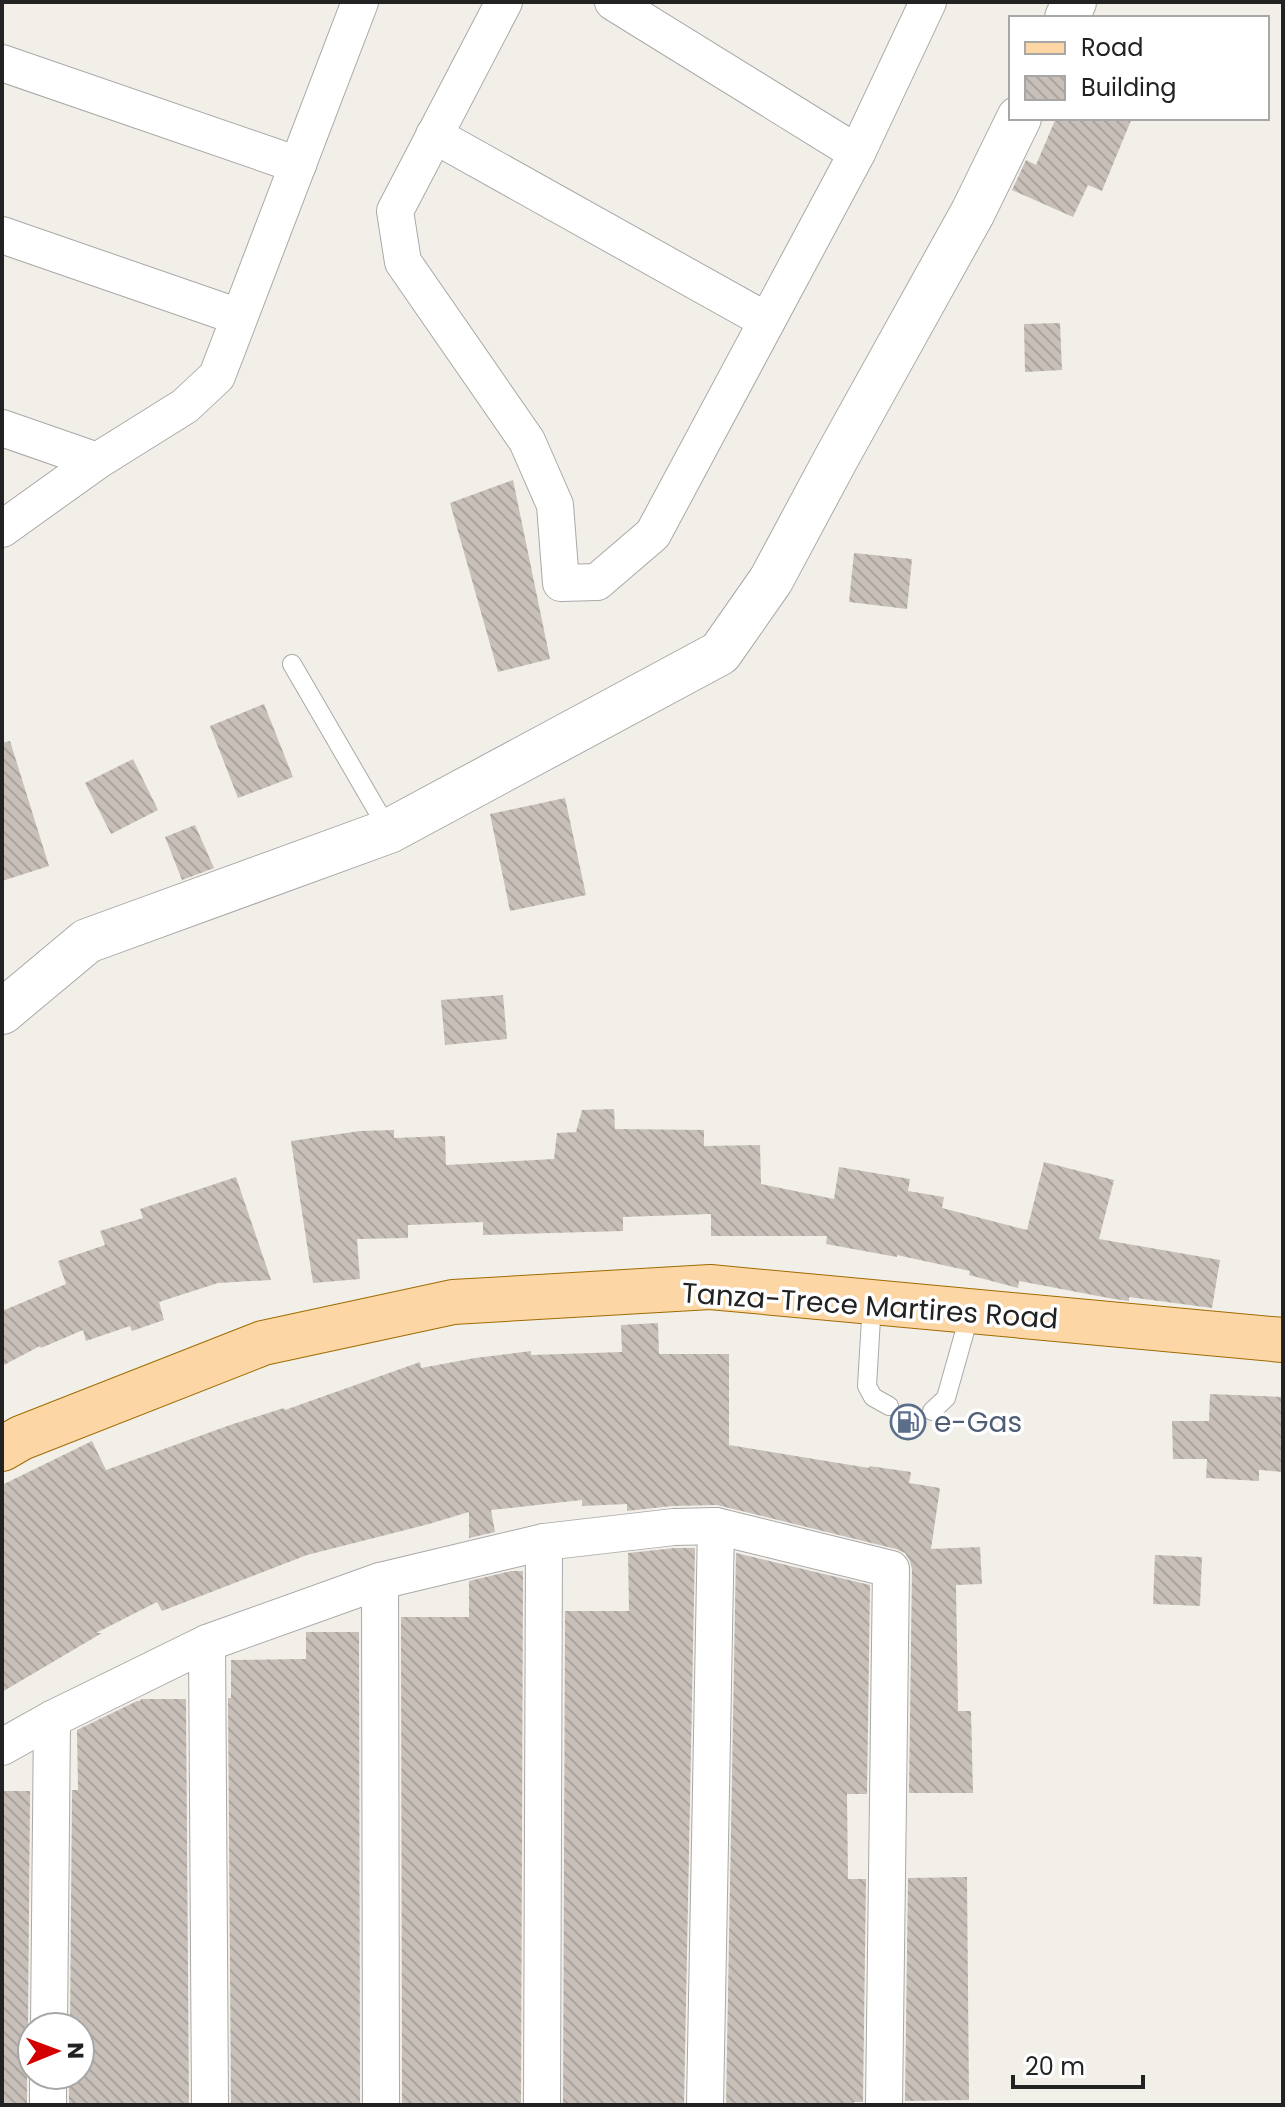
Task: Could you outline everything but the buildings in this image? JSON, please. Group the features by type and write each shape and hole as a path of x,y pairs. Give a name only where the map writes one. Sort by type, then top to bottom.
{"main road":[{"name":"Tanza-Trece Martires Road","path":"2,1449 21,1438 263,1343 453,1302 710,1287 1283,1340"}],"street":[{"path":"504,2 395,211 403,262 527,441 555,505 561,583 597,582 653,534 857,153 928,2"},
{"path":"613,2 857,153"},
{"path":"2,529 97,461 185,406 217,376 357,3"},
{"path":"2,63 298,165"},
{"path":"2,1012 87,941 389,831 720,653 771,580 973,212 1018,120"},
{"path":"434,135 767,321"},
{"path":"2,235 239,317"},
{"path":"2,428 97,461"},
{"path":"705,2105 716,1526"},
{"path":"2,1747 207,1643 380,1581 544,1542 674,1527 716,1526 891,1569 884,2105"},
{"path":"542,2105 544,1542"},
{"path":"380,1581 381,2105"},
{"path":"207,1643 210,2105"},
{"path":"49,2011 52,1719"}],"lane":[{"path":"292,664 389,831"},
{"path":"872,1302 867,1386 873,1397 889,1406"},
{"path":"932,1411 946,1398 970,1313"}],"place":[{"name":"e-Gas","path":"908,1422"}]}
